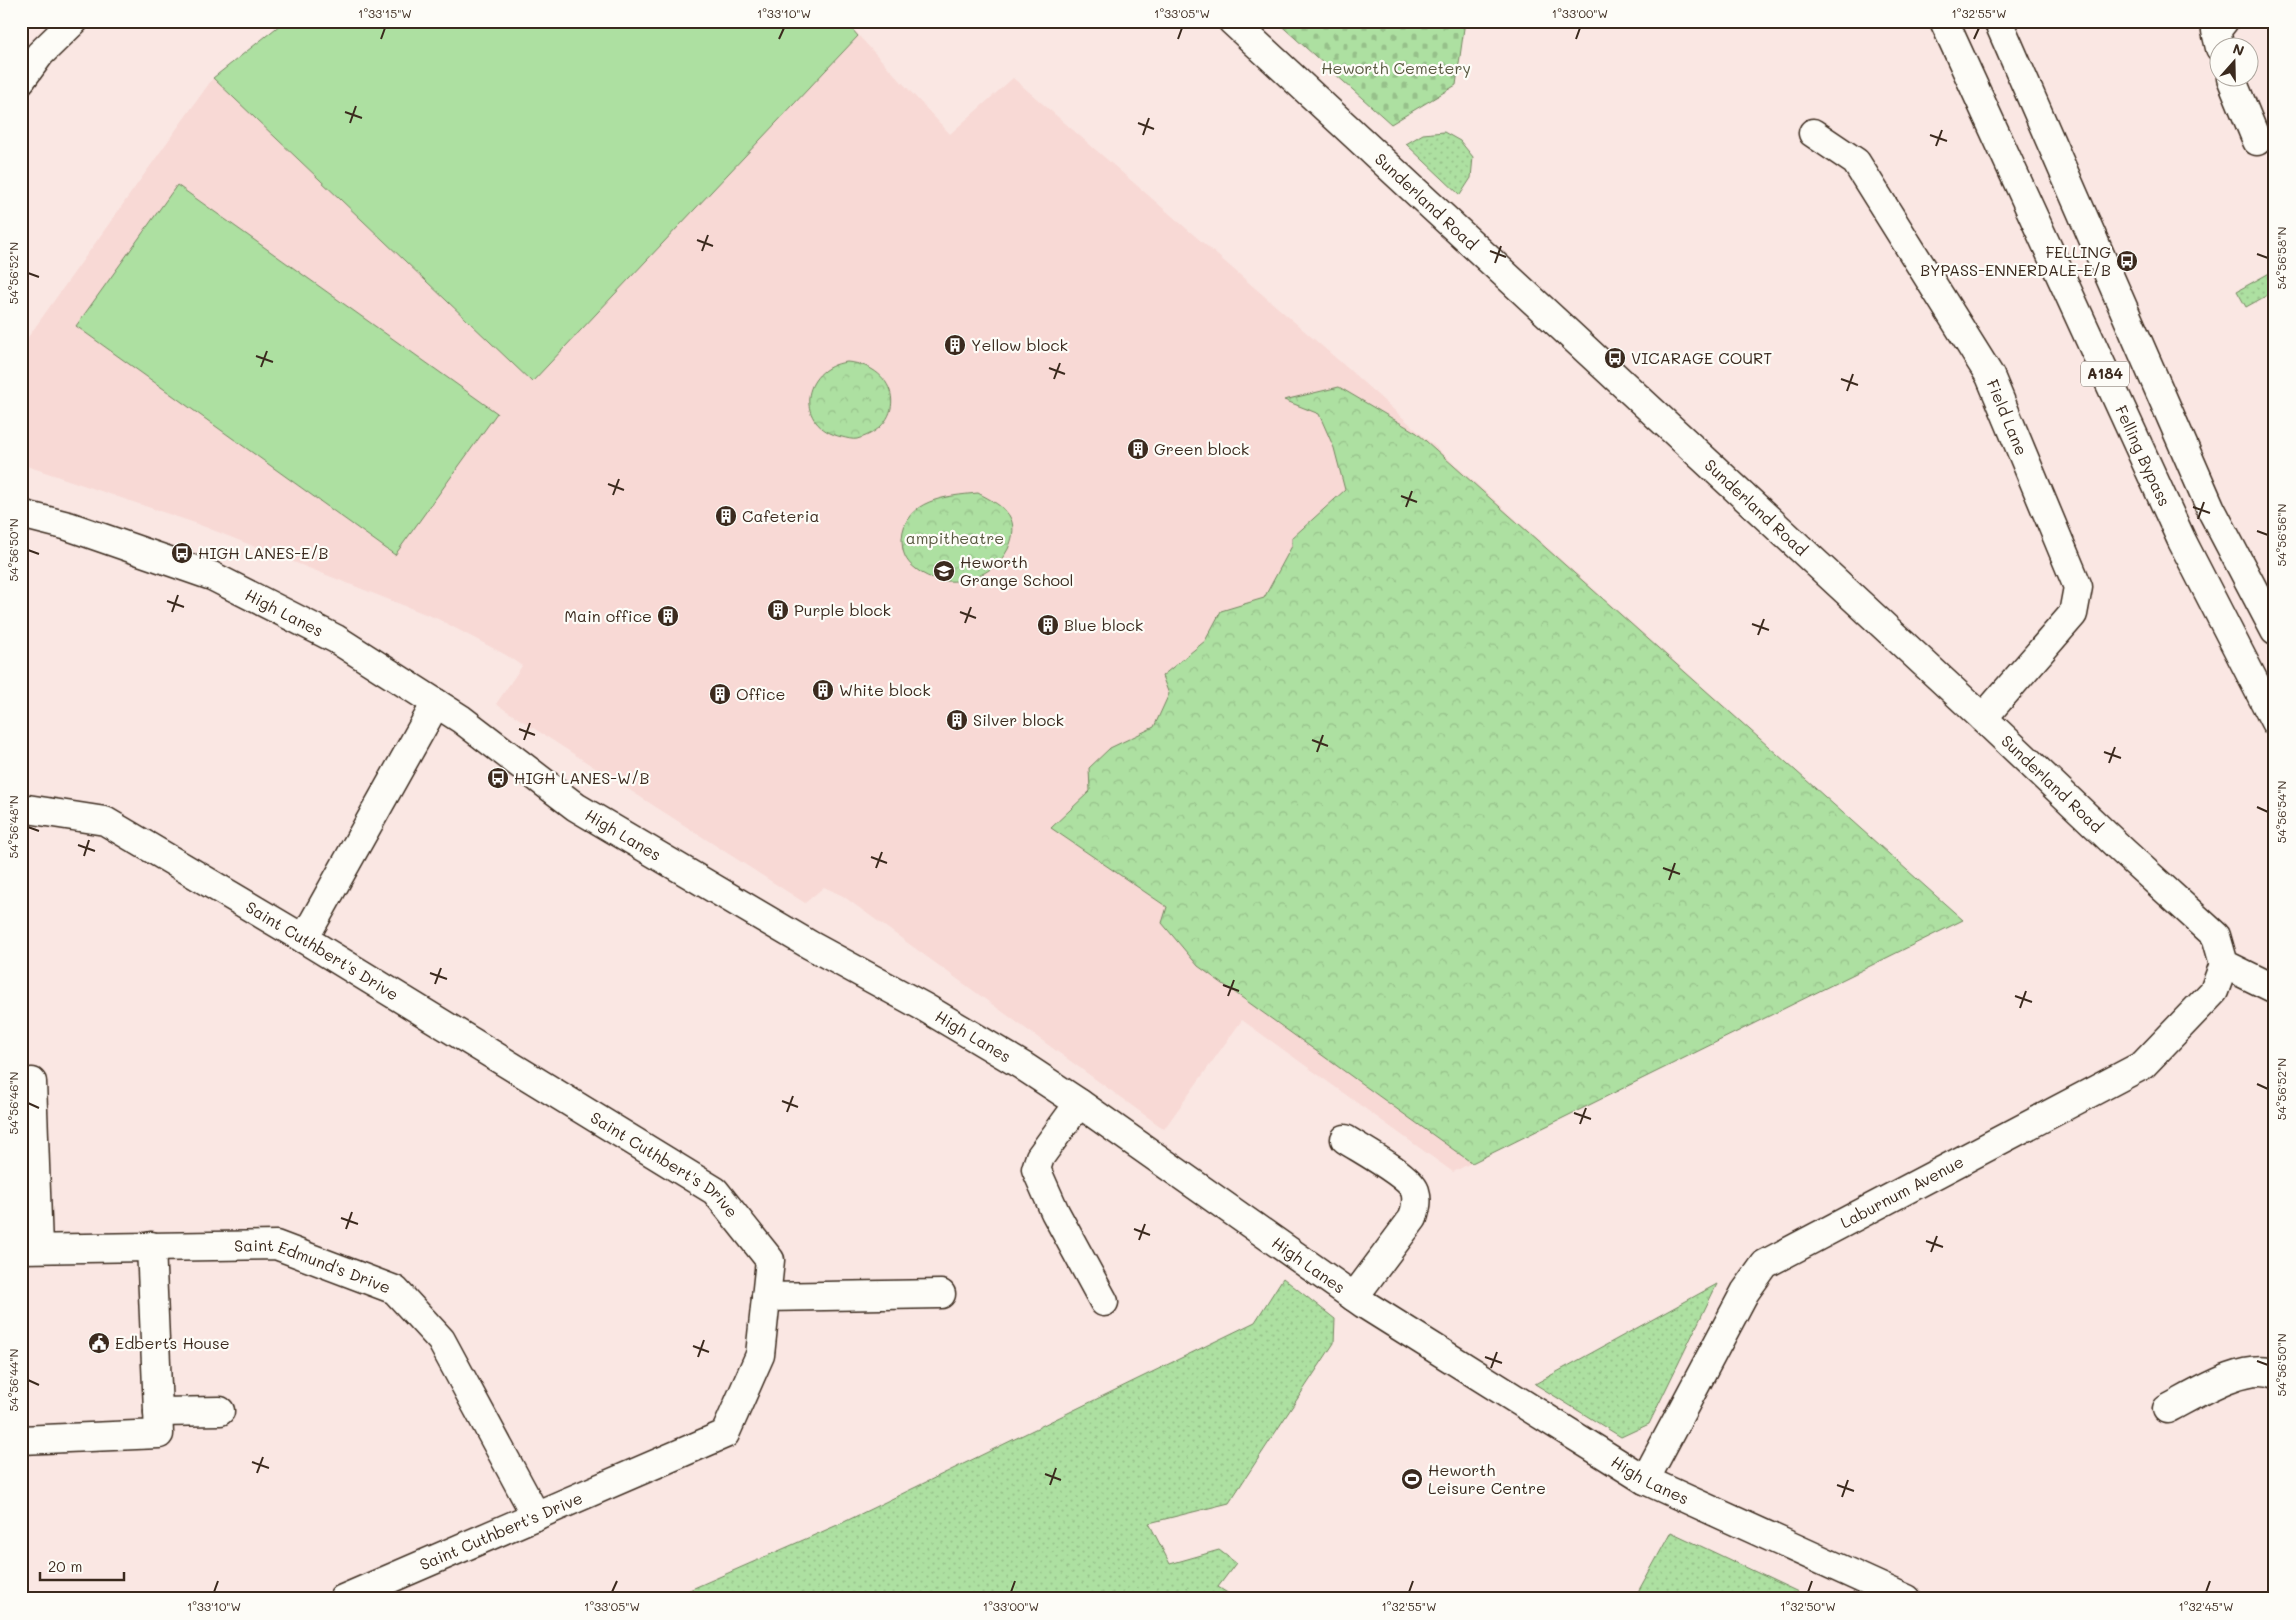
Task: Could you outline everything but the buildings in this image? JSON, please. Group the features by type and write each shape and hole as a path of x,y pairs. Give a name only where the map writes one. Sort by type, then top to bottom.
{"main road":[{"path":"21,80 40,54 74,21"},
{"name":"Sunderland Road","path":"1232,21 1984,718 2124,852 2216,936 2224,964"},
{"name":"Felling Bypass","path":"1944,21 2182,541 2275,722"},
{"name":"A184","path":"1998,21 2211,509 2275,631"},
{"path":"2218,38 2216,32 2224,21"},
{"path":"2235,88 2257,141"},
{"name":"Field Lane","path":"1813,133 1856,162 1990,376 2078,587 2073,614 1984,718"},
{"name":"High Lanes","path":"21,514 68,526 212,576 336,639 461,719 576,807 810,945 924,1007 1023,1066 1079,1103 1354,1298 1645,1480 1907,1599"},
{"path":"304,939 436,702"},
{"name":"Saint Cuthbert's Drive","path":"21,808 105,821 304,939 715,1191 770,1260 760,1355 725,1434 343,1599"},
{"path":"2224,964 2275,989"},
{"name":"Laburnum Avenue","path":"1645,1480 1745,1292 1765,1264 2143,1065 2214,991 2224,964"},
{"path":"30,1248 32,1082"},
{"path":"1079,1103 1040,1157 1036,1169 1059,1219 1104,1302"},
{"path":"1345,1139 1407,1179 1414,1189 1417,1203 1413,1218 1354,1298"},
{"name":"Saint Edmund's Drive","path":"30,1248 276,1245 395,1290 441,1340 536,1516"},
{"path":"21,1440 159,1434 151,1246"},
{"path":"766,1297 941,1294"},
{"path":"2167,1409 2236,1375 2266,1370 2275,1374"},
{"path":"158,1412 220,1411"}],"shaded area":[{"name":"Heworth Grange School","path":"285,21 845,21 950,134 1013,78 1345,366 1963,920 1453,1172 1242,1020 1164,1129 843,896 824,887 805,903 496,704 522,666 506,655 438,619 195,523 21,464 21,347 213,78"}],"green space":[{"path":"285,21 845,21 858,36 532,382 213,78"},
{"name":"Heworth Cemetery","path":"1276,21 1465,21 1456,85 1391,124"},
{"path":"1444,132 1460,141 1473,157 1471,178 1460,195 1406,144 1423,134"},
{"path":"177,185 497,413 395,555 76,326"},
{"path":"2275,270 2275,291 2246,307 2237,291"},
{"path":"847,362 865,366 878,374 887,384 891,397 891,410 885,422 874,432 857,439 842,437 827,431 816,422 810,410 809,398 812,386 820,375 831,367"},
{"path":"1339,387 1417,433 1963,920 1472,1163 1198,966 1162,923 1167,907 1051,828 1090,791 1089,768 1110,748 1154,727 1169,694 1162,676 1205,641 1221,611 1264,598 1292,546 1292,538 1345,490 1334,448 1319,414 1284,400"},
{"name":"ampitheatre","path":"978,493 1001,507 1011,519 1013,527 1012,538 1001,560 991,569 979,575 967,580 953,581 927,576 912,566 905,556 902,544 905,526 910,515 929,502 941,498"},
{"path":"1283,1278 1335,1319 1334,1343 1229,1503 1149,1523 1170,1564 1219,1550 1236,1563 1218,1587 1237,1599 669,1599 842,1523 1255,1322"},
{"path":"1717,1284 1649,1424 1621,1437 1535,1384"},
{"path":"1671,1532 1813,1599 1634,1599"}],"place":[{"name":"FELLING BYPASS-ENNERDALE-E/B","path":"2127,261"},
{"name":"Yellow block","path":"955,345"},
{"name":"VICARAGE COURT","path":"1615,358"},
{"name":"Green block","path":"1138,449"},
{"name":"Cafeteria","path":"726,516"},
{"name":"HIGH LANES-E/B","path":"182,553"},
{"name":"Heworth Grange School","path":"944,571"},
{"name":"Purple block","path":"778,610"},
{"name":"Main office","path":"668,616"},
{"name":"Blue block","path":"1048,625"},
{"name":"White block","path":"823,690"},
{"name":"Office","path":"720,694"},
{"name":"Silver block","path":"957,720"},
{"name":"HIGH LANES-W/B","path":"498,778"},
{"name":"Edberts House","path":"99,1343"},
{"name":"Heworth Leisure Centre","path":"1412,1479"}]}
